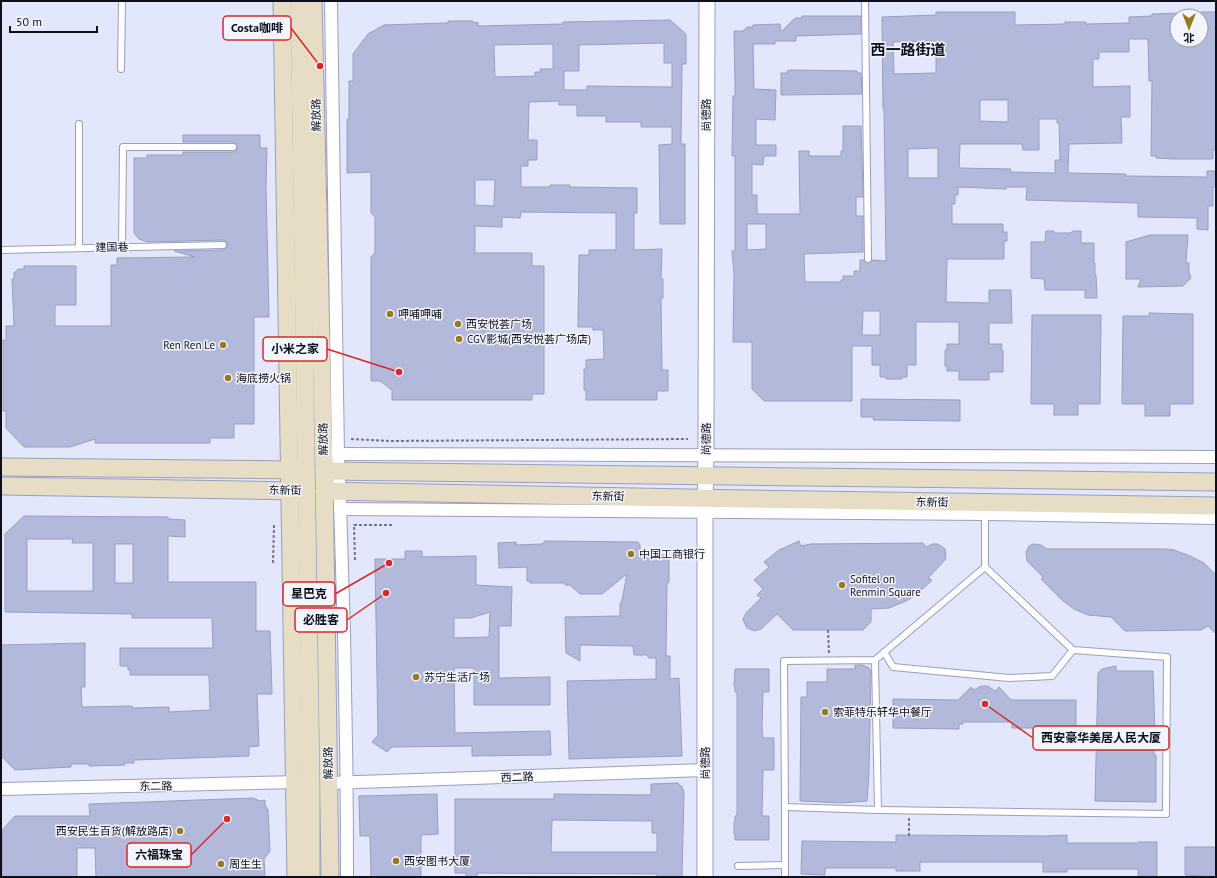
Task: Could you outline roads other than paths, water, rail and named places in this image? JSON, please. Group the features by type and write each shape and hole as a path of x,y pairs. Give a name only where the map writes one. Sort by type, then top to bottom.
{"main road":[{"path":"282,1 298,470 289,490 303,782 296,877"},
{"name":"解放路","path":"299,1 298,470 306,491 303,782 312,877"},
{"name":"解放路","path":"313,1 332,491 329,783 330,877"},
{"name":"东新街","path":"1,467 298,470"},
{"name":"东新街","path":"331,471 1216,482"},
{"name":"东新街","path":"1,486 306,491"},
{"name":"东新街","path":"332,491 705,505 985,508 1216,506"}],"street":[{"path":"331,1 338,454 331,471"},
{"name":"尚德路","path":"705,877 707,1"},
{"path":"338,454 1216,457"},
{"name":"东新街","path":"298,470 331,471"},
{"name":"东新街","path":"306,491 332,491"},
{"path":"332,491 340,509 347,783 346,877"},
{"path":"340,509 705,505"},
{"path":"985,508 1216,518"},
{"name":"西二路","path":"329,783 705,770"},
{"name":"东二路","path":"1,789 303,782"}],"lane":[{"path":"121,69 122,1"},
{"path":"865,1 868,259"},
{"path":"79,124 79,248"},
{"path":"122,247 123,147 233,147"},
{"name":"建国巷","path":"1,250 223,245"},
{"path":"785,807 908,811 1166,814 1167,657 1073,650 985,567 985,508"},
{"path":"785,877 784,661 875,660 985,567"},
{"path":"884,652 892,667 1009,678 1052,676 1073,650"},
{"path":"875,660 878,810"},
{"path":"738,866 785,865"}],"place":[{"name":"Costa咖啡","path":"320,66"},
{"name":"呷哺呷哺","path":"390,314"},
{"name":"西安悦荟广场","path":"458,324"},
{"name":"CGV影城(西安悦荟广场店)","path":"459,339"},
{"name":"Ren Ren Le","path":"223,345"},
{"name":"小米之家","path":"399,372"},
{"name":"海底捞火锅","path":"228,378"},
{"name":"中国工商银行","path":"631,554"},
{"name":"星巴克","path":"389,563"},
{"name":"Sofitel on Renmin Square","path":"842,585"},
{"name":"必胜客","path":"386,593"},
{"name":"苏宁生活广场","path":"416,677"},
{"name":"西安豪华美居人民大厦","path":"985,704"},
{"name":"索菲特乐轩华中餐厅","path":"825,712"},
{"name":"六福珠宝","path":"227,819"},
{"name":"西安民生百货(解放路店)","path":"180,831"},
{"name":"西安图书大厦","path":"396,861"},
{"name":"周生生","path":"221,864"}],"district":[{"name":"西一路街道","path":"908,49"}]}
